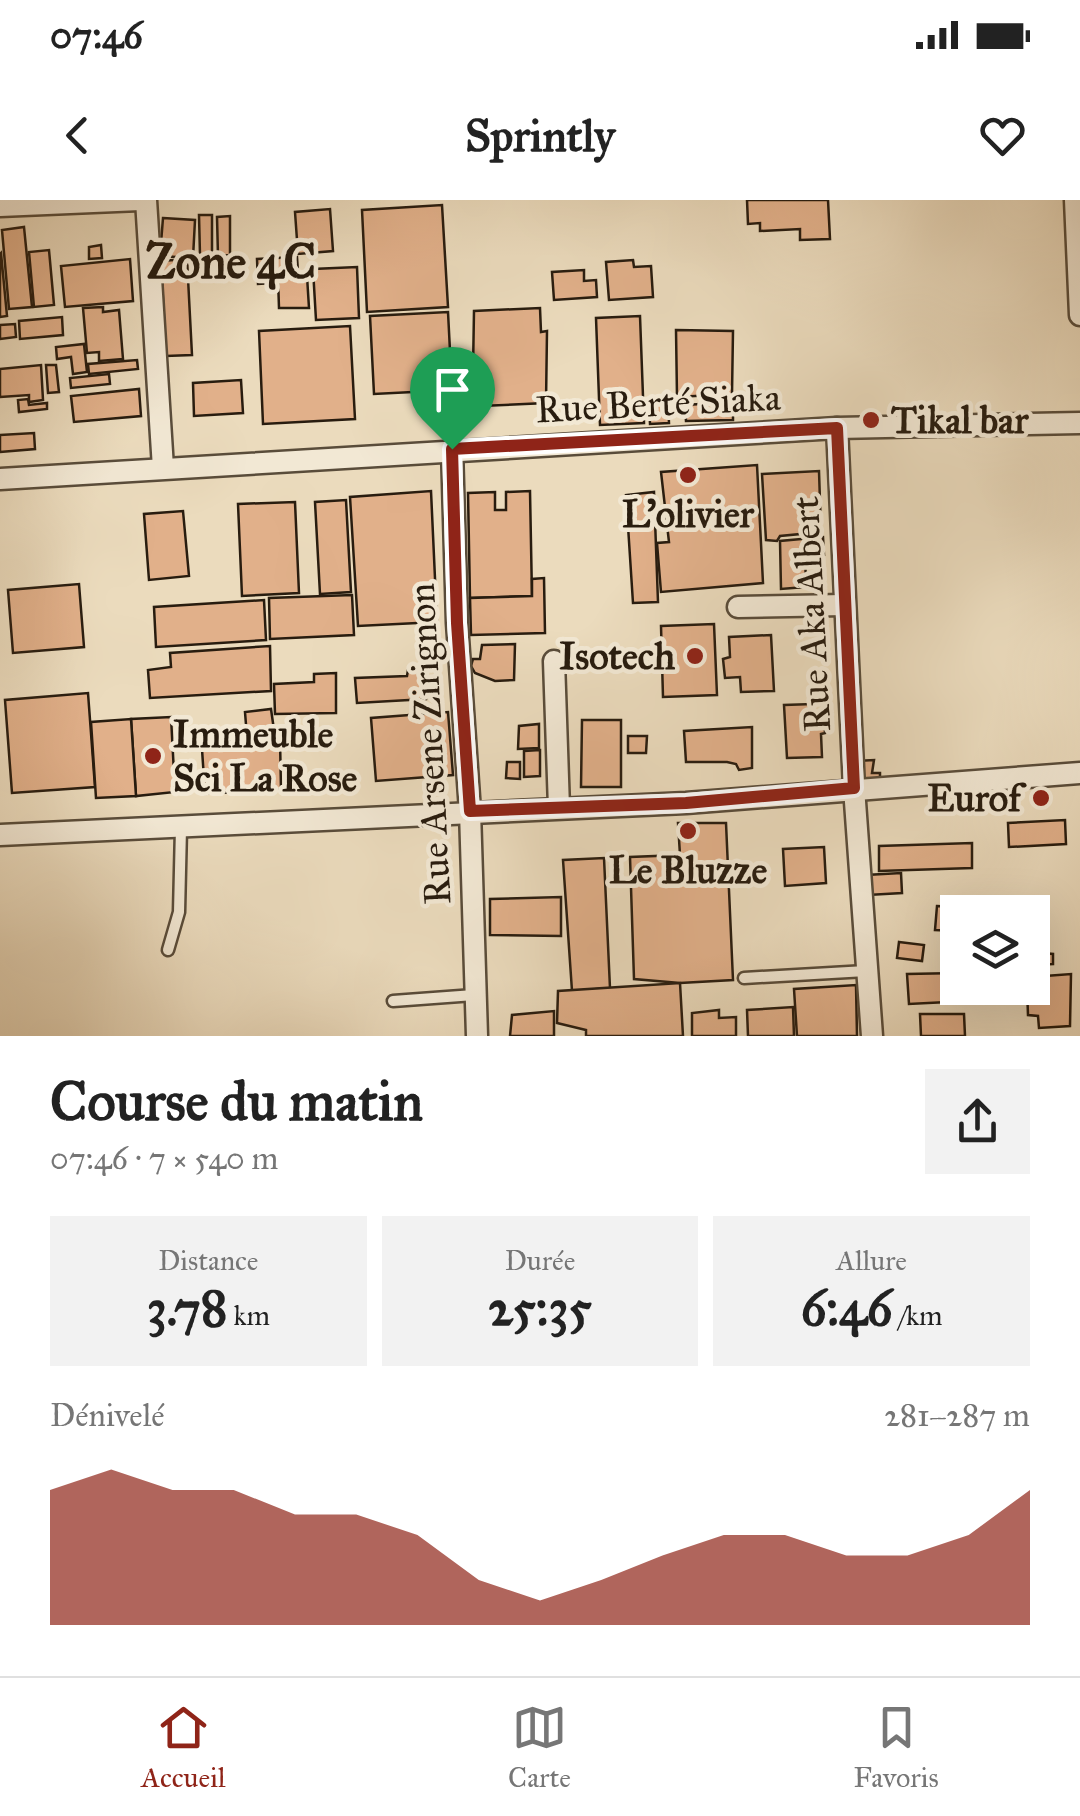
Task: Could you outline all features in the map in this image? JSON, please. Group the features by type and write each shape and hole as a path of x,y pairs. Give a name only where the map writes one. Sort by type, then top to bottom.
{"street":[{"path":"0,206 142,200 163,468"},
{"path":"1075,200 1080,314"},
{"name":"Rue Berté Siaka","path":"0,479 837,428 1080,424"},
{"name":"Rue Aka Albert","path":"837,428 854,788 872,1036"},
{"name":"Rue Arsene Zirignon","path":"452,449 477,1036"},
{"path":"738,608 844,605"},
{"path":"554,660 559,808"},
{"path":"0,835 686,803 1080,773"}],"lane":[{"path":"168,950 178,912 181,828"},
{"path":"744,978 867,970"},
{"path":"394,1001 474,995"}],"building":[{"path":"747,200 828,200 830,239 800,240 800,229 760,231 760,223 748,224"},
{"path":"442,205 448,307 367,312 362,210"},
{"path":"330,209 333,251 298,254 295,212"},
{"path":"199,215 212,215 212,255 200,255"},
{"path":"230,216 230,255 218,256 217,217"},
{"path":"163,218 195,220 193,258 160,256"},
{"path":"24,227 32,307 9,309 2,230"},
{"path":"101,245 102,258 89,259 89,247"},
{"path":"49,250 54,305 34,307 29,252"},
{"path":"0,254 7,316 0,317"},
{"path":"297,257 298,272 272,274 273,283 258,284 257,259"},
{"path":"130,259 133,301 65,307 61,266"},
{"path":"187,259 192,355 166,356 161,261"},
{"path":"633,260 634,267 651,266 653,297 609,300 606,262"},
{"path":"357,267 359,318 316,320 313,269"},
{"path":"584,270 584,281 596,280 597,297 554,300 552,272"},
{"path":"307,276 309,308 279,308 278,278"},
{"path":"103,307 103,312 119,310 123,359 99,361 99,352 87,353 83,308"},
{"path":"540,308 541,332 547,331 546,403 481,406 479,369 473,370 474,311"},
{"path":"448,312 452,390 374,394 370,316"},
{"path":"640,316 644,423 600,425 596,318"},
{"path":"62,317 63,335 20,339 19,321"},
{"path":"15,324 16,337 0,339 0,325"},
{"path":"350,326 355,419 263,424 259,331"},
{"path":"676,330 733,331 732,394 677,397"},
{"path":"84,344 87,372 73,374 71,357 57,359 56,347"},
{"path":"137,360 138,369 89,374 88,364"},
{"path":"41,365 43,400 29,402 29,395 0,397 0,369"},
{"path":"46,365 56,365 59,392 48,393"},
{"path":"109,374 110,384 71,388 70,378"},
{"path":"241,380 243,413 194,416 193,383"},
{"path":"139,389 141,416 74,422 71,396"},
{"path":"28,399 29,405 47,403 47,409 19,412 18,400"},
{"path":"668,400 669,423 650,424 649,401"},
{"path":"733,402 733,420 686,421 685,405"},
{"path":"34,433 35,449 0,452 0,435"},
{"path":"757,465 763,583 661,592 657,543 669,542 661,472"},
{"path":"819,471 821,532 766,540 762,474"},
{"path":"431,491 437,622 358,626 350,497"},
{"path":"530,491 532,596 470,598 468,493 495,492 495,510 506,510 506,492"},
{"path":"654,492 658,602 633,603 626,495"},
{"path":"346,500 351,592 320,594 315,502"},
{"path":"295,502 299,593 242,596 238,504"},
{"path":"183,511 189,576 149,580 144,514"},
{"path":"823,537 824,555 806,557 805,587 781,589 780,541"},
{"path":"544,578 545,633 471,635 470,598 532,596 532,579"},
{"path":"79,584 84,647 13,653 8,590"},
{"path":"352,595 354,635 270,639 269,598"},
{"path":"264,600 266,640 156,647 154,607"},
{"path":"714,624 717,695 663,697 661,626"},
{"path":"771,635 774,691 741,692 740,677 725,678 723,659 730,657 729,637"},
{"path":"515,644 514,680 495,681 475,673 471,666 473,659 480,659 482,645"},
{"path":"270,646 271,691 150,698 148,670 171,667 170,653"},
{"path":"425,669 426,699 357,703 355,678 407,676 408,670"},
{"path":"336,673 336,713 275,714 274,684 314,682 314,674"},
{"path":"88,693 95,787 12,793 5,700"},
{"path":"813,704 814,722 824,722 822,757 787,758 784,705"},
{"path":"271,709 274,730 262,738 247,737 245,712"},
{"path":"448,712 453,775 376,781 371,718"},
{"name":"Immeuble Sci La Rose","path":"171,717 175,792 136,796 131,719"},
{"path":"131,719 136,796 96,798 91,722"},
{"path":"582,720 621,720 621,787 581,787"},
{"path":"539,724 539,748 518,749 519,726"},
{"path":"752,727 752,768 739,770 736,764 727,762 686,762 684,731"},
{"path":"628,736 647,736 646,753 628,753"},
{"path":"220,739 234,740 235,747 267,747 267,740 280,739 281,789 205,794 202,749 220,749"},
{"path":"540,750 540,776 524,777 524,751"},
{"path":"874,760 872,773 880,773 880,782 859,784 856,761"},
{"path":"507,762 520,762 520,779 506,778"},
{"path":"1065,820 1066,844 1009,847 1008,823"},
{"path":"678,823 726,823 733,980 680,983 634,979 630,857 680,855"},
{"path":"972,843 972,868 879,871 879,846"},
{"path":"824,847 826,883 785,886 783,849"},
{"path":"604,858 610,988 572,991 563,860"},
{"path":"901,873 902,893 868,895 866,875"},
{"path":"561,897 561,936 490,935 490,899"},
{"path":"937,906 940,906 940,930 935,930"},
{"path":"899,942 924,945 922,961 897,958"},
{"path":"940,973 940,1002 909,1004 907,974"},
{"path":"1071,974 1070,1026 1039,1028 1038,1016 1028,1015 1028,1005 1050,1005 1050,976"},
{"path":"680,983 683,1036 586,1036 586,1030 557,1023 558,991"},
{"path":"856,985 857,1036 797,1036 794,989"},
{"path":"793,1007 794,1036 748,1036 747,1010"},
{"path":"719,1010 719,1018 736,1017 736,1036 692,1036 692,1013"},
{"path":"554,1011 554,1036 510,1036 512,1015"},
{"path":"920,1014 964,1014 965,1036 921,1036"}],"place":[{"name":"Tikal bar","path":"871,420"},
{"name":"L’olivier","path":"688,475"},
{"name":"Isotech","path":"695,656"},
{"name":"Immeuble Sci La Rose","path":"153,756"},
{"name":"Eurof","path":"1041,798"},
{"name":"Le Bluzze","path":"688,831"}],"district":[{"name":"Zone 4C","path":"231,261"}],"route":[{"path":"837,428 854,788 686,803 470,811 457,623 452,449 837,428"}]}
